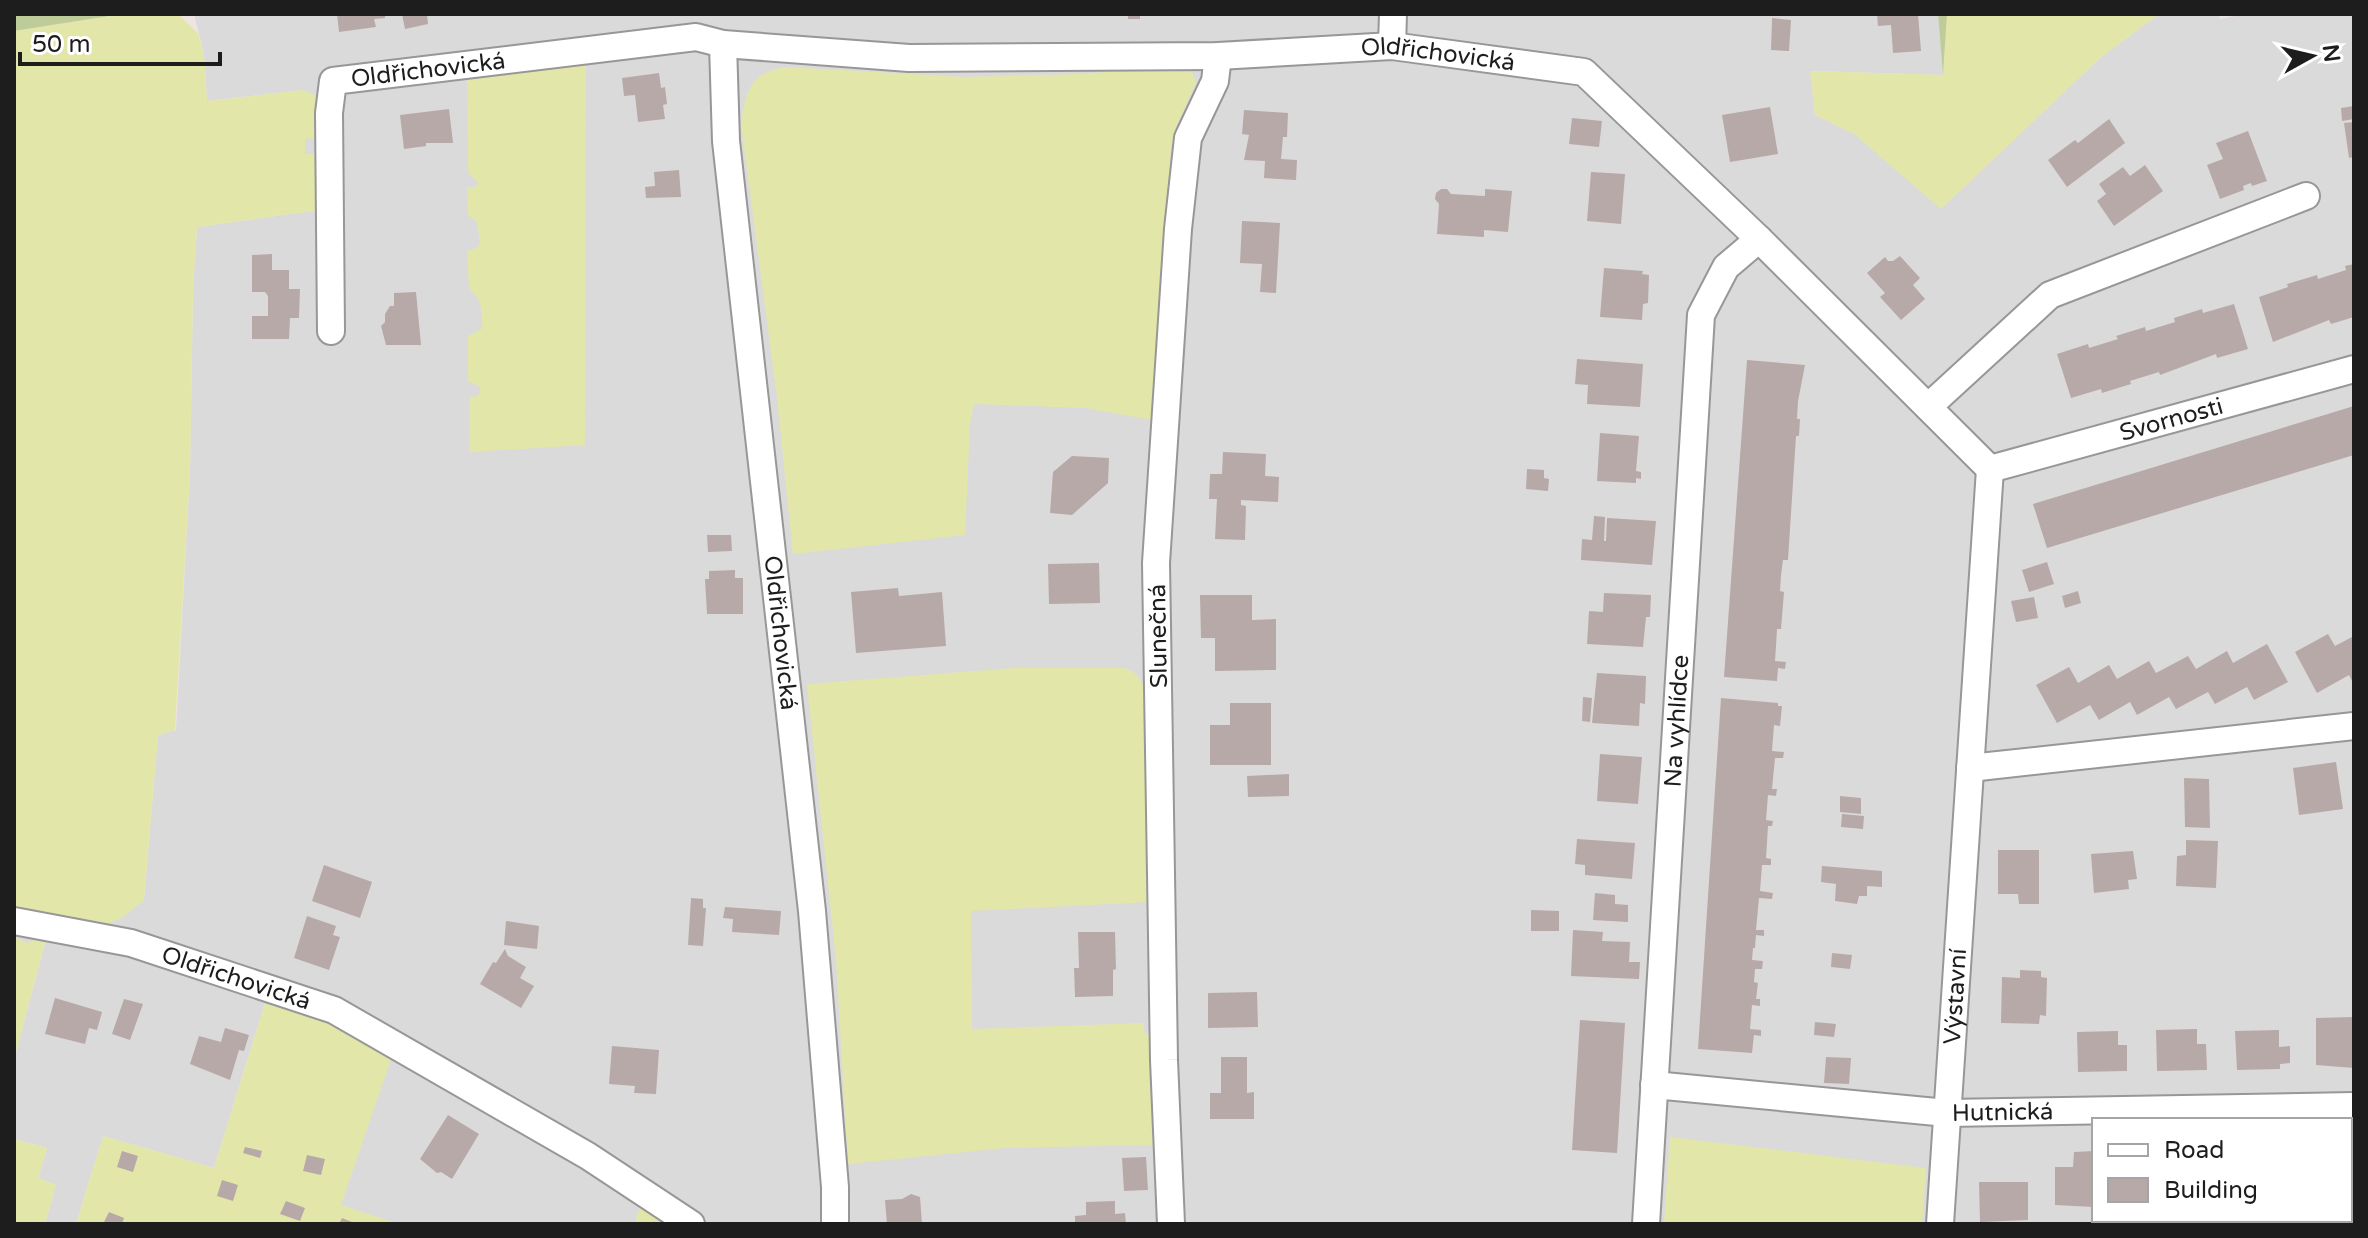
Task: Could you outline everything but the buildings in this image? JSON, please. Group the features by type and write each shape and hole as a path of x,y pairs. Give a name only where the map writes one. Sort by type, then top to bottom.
{"street":[{"path":"1392,46 1393,14"},
{"name":"Oldřichovická","path":"331,331 329,113 333,81 696,37 723,44 909,58 1218,56 1392,46 1584,72 1759,239 1990,469"},
{"name":"Oldřichovická","path":"723,44 726,141 812,911 835,1187 835,1224"},
{"name":"Slunečná","path":"1171,1224 1164,1060 1156,563 1178,229 1188,138 1215,81 1218,56"},
{"path":"1928,407 2050,295 2306,196"},
{"name":"Na vyhlídce","path":"1646,1224 1701,315 1726,267 1759,239"},
{"name":"Svornosti","path":"1990,469 2354,369"},
{"name":"Výstavní","path":"1940,1224 1990,469"},
{"path":"1970,768 2354,726"},
{"name":"Oldřichovická","path":"14,921 131,943 334,1010 588,1156 691,1224"},
{"name":"Hutnická","path":"1654,1085 1947,1113 2354,1106"}],"shaded area":[{"path":"194,14 1938,14 1943,75 1811,71 1815,115 1854,133 1941,208 2100,58 2159,14 2217,14 2221,19 2244,14 2354,14 2354,1224 675,1224 641,1204 635,1224 399,1224 341,1206 265,1003 214,1168 103,1136 76,1224 45,1224 56,1185 38,1178 47,1148 14,1139 14,1060 45,943 27,944 14,937 14,911 144,900 158,735 176,730 190,473 197,227 320,210 320,154 305,155 303,90 207,101 204,55"}],"green space":[{"path":"14,14 122,14 14,31"},
{"path":"122,14 179,15 198,33 204,55 207,101 303,90 313,94 320,102 320,138 305,139 305,154 321,154 320,210 197,227 190,473 175,730 158,735 144,900 123,917 103,926 14,911 14,31"},
{"path":"1938,14 1947,14 1943,75"},
{"path":"1947,14 2159,14 2100,58 1941,209 1854,134 1815,115 1810,71 1943,75"},
{"path":"586,55 585,445 469,452 470,396 480,393 480,387 468,381 468,336 482,329 482,312 469,289 467,251 477,248 480,243 477,222 468,215 467,187 475,187 478,183 468,172 467,68"},
{"path":"1183,66 1192,72 1196,83 1176,127 1171,148 1152,420 1085,408 974,404 970,423 965,535 793,554 777,397 741,124 752,85 765,73 787,67 964,77 1082,74"},
{"path":"1014,668 1124,668 1141,682 1146,705 1149,902 971,911 972,1029 1144,1023 1144,1033 1151,1033 1153,1145 1005,1148 848,1164 836,959 807,684"},
{"path":"14,937 27,943 34,940 45,942 14,1060"},
{"path":"265,1003 331,1024 391,1059 341,1205 399,1224 76,1224 103,1136 214,1168"},
{"path":"1670,1137 1926,1168 1922,1224 1664,1224"},
{"path":"14,1139 47,1148 38,1178 56,1185 45,1224 14,1224"},
{"path":"641,1203 675,1224 635,1224"}]}
